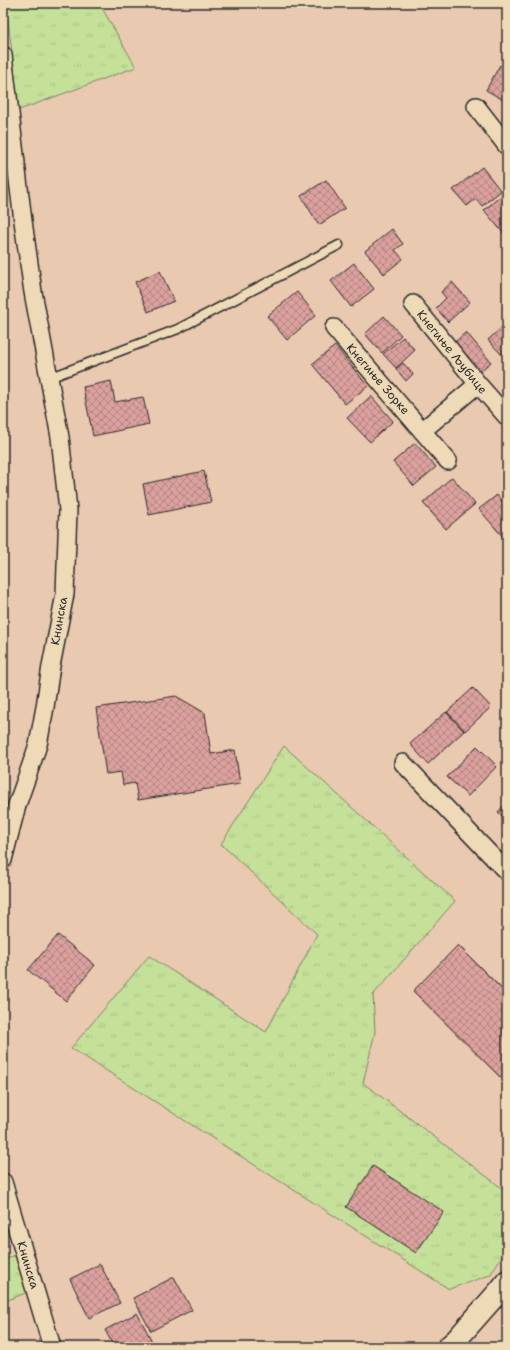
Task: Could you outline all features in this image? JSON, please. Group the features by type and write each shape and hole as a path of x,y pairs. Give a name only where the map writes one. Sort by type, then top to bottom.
{"street":[{"name":"Книнска","path":"3,55 22,222 32,292 60,436 68,510 65,594 38,745 17,805 3,860"},
{"path":"476,106 507,146"},
{"name":"Кнегиње Љубице","path":"413,304 507,417"},
{"name":"Кнегиње Зорке","path":"334,328 448,461"},
{"path":"422,431 478,384"},
{"path":"403,763 507,872"},
{"name":"Книнска","path":"3,1182 52,1347"},
{"path":"448,1347 457,1339 507,1281"}],"lane":[{"path":"49,378 178,330 339,245"}],"green space":[{"path":"7,3 99,3 136,67 19,110"},
{"path":"284,746 455,901 373,995 375,1032 363,1083 507,1192 507,1248 490,1275 449,1289 71,1048 149,956 266,1032 317,934 221,844"},
{"path":"24,1252 35,1289 3,1302 3,1260"}],"building":[{"path":"500,65 507,69 507,102 486,90"},
{"path":"482,167 501,191 482,206 476,199 467,206 453,190"},
{"path":"326,180 345,208 319,225 301,196"},
{"path":"507,191 507,231 504,234 484,210"},
{"path":"392,229 403,244 395,250 403,259 384,274 365,251"},
{"path":"354,263 374,289 351,307 331,281"},
{"path":"160,271 174,301 148,312 135,282"},
{"path":"452,282 470,302 448,322 436,308 446,298 441,292"},
{"path":"297,292 316,315 287,340 267,316"},
{"path":"384,316 401,335 382,353 365,334"},
{"path":"504,325 507,328 507,348 501,354 488,340"},
{"path":"466,332 491,362 478,373 453,344"},
{"path":"403,337 415,350 396,368 383,354"},
{"path":"335,346 368,386 345,404 312,364"},
{"path":"403,363 413,374 406,381 396,369"},
{"path":"111,381 115,402 143,397 149,424 93,436 83,387"},
{"path":"371,396 393,421 370,442 347,418"},
{"path":"415,443 436,467 414,486 393,462"},
{"path":"204,471 211,502 149,515 143,484"},
{"path":"452,477 475,504 446,529 423,503"},
{"path":"497,495 507,507 507,534 503,537 479,509"},
{"path":"473,688 491,707 465,731 447,712"},
{"path":"176,696 205,713 211,754 235,750 240,784 138,800 135,783 123,785 121,772 106,774 96,708"},
{"path":"446,712 464,731 428,764 410,744"},
{"path":"477,746 497,766 468,796 447,777"},
{"path":"507,802 507,821 498,812"},
{"path":"58,935 95,965 66,1001 28,970"},
{"path":"458,945 507,994 507,1070 500,1077 413,991"},
{"path":"373,1166 444,1212 416,1253 346,1207"},
{"path":"100,1264 120,1303 89,1318 70,1279"},
{"path":"174,1277 192,1310 151,1331 133,1298"},
{"path":"137,1313 154,1345 149,1347 114,1347 105,1330"}]}
